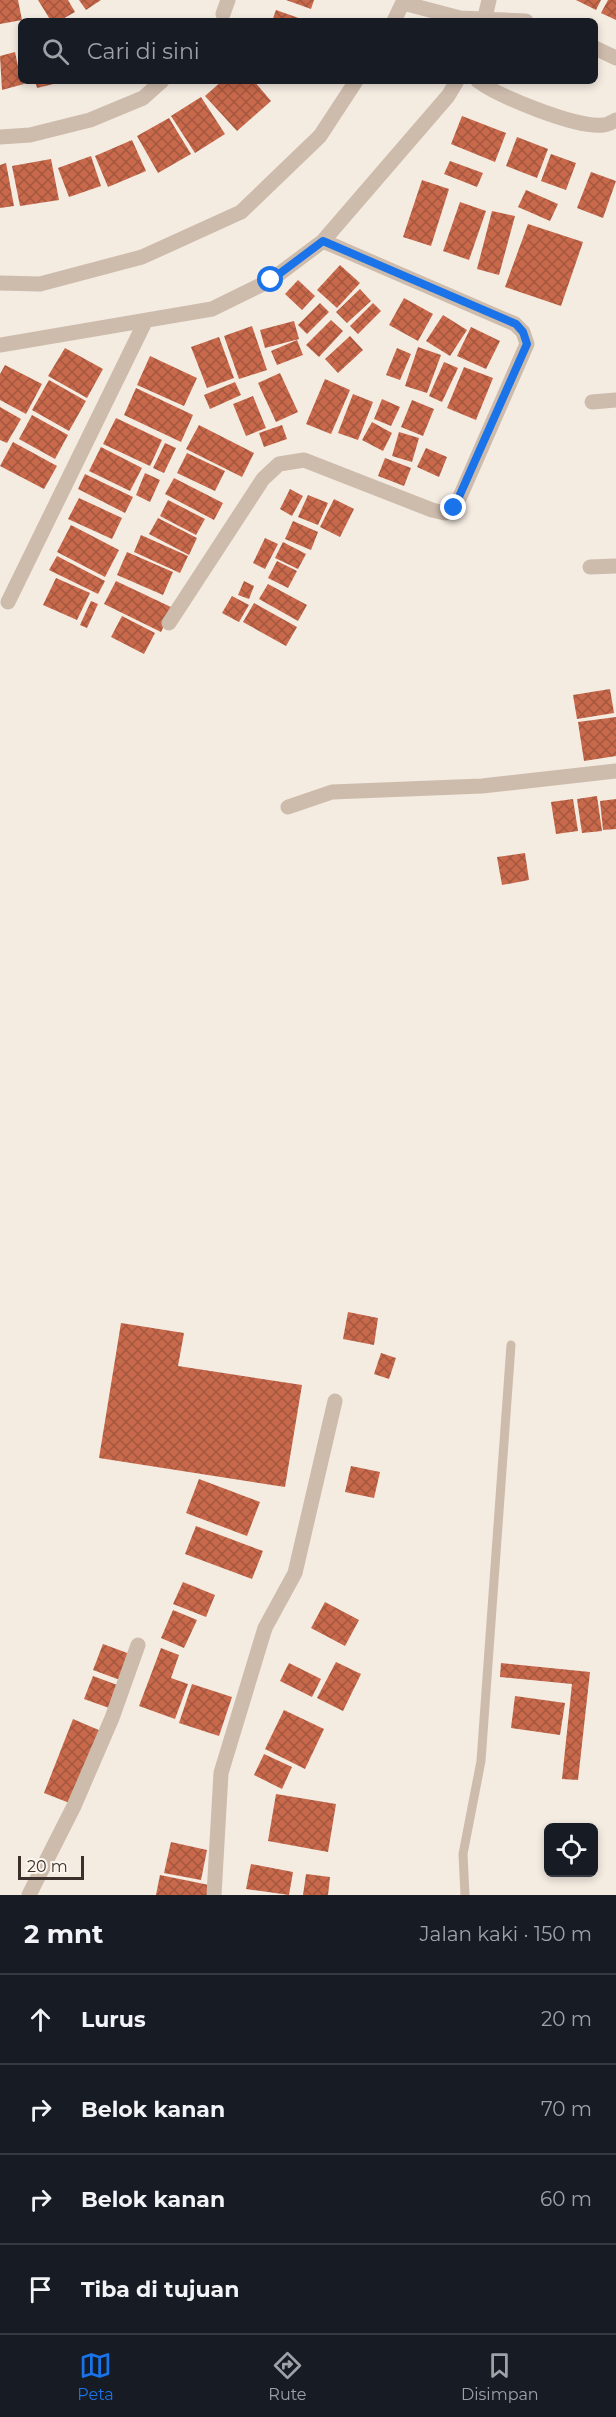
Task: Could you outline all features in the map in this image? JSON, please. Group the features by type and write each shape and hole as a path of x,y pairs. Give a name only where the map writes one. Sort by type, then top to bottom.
{"street":[{"path":"485,18 489,0"},
{"path":"396,18 404,1 460,18"},
{"path":"598,49 616,58"},
{"path":"0,137 30,135 90,120 144,98 159,84"},
{"path":"0,283 40,284 141,257 241,212 320,136 354,84"},
{"path":"0,345 212,309 271,280 323,241 448,96 455,84"},
{"path":"482,84 547,114 603,125 616,120"},
{"path":"169,623 263,479 279,464 304,460 432,510 445,513 454,508 527,344 523,332 516,324 323,241"},
{"path":"8,602 145,322"},
{"path":"592,402 616,400"},
{"path":"590,567 616,566"},
{"path":"288,807 332,792 482,786 616,771"},
{"path":"214,1895 221,1773 266,1629 295,1573 335,1401"},
{"path":"28,1895 74,1806 112,1718 138,1645"}],"lane":[{"path":"465,1895 463,1854 481,1761 511,1346"}],"building":[{"path":"0,0 18,0 22,18 0,24"},
{"path":"38,0 68,0 75,12 64,18 49,18"},
{"path":"79,0 101,0 86,10"},
{"path":"286,0 314,0 311,9"},
{"path":"576,0 601,0 596,10"},
{"path":"608,0 616,0 616,20 601,13"},
{"path":"276,10 299,18 273,18"},
{"path":"15,52 18,84 24,84 2,90 0,56"},
{"path":"36,84 54,84 37,88"},
{"path":"219,84 257,84 271,101 237,131 205,96"},
{"path":"201,97 225,134 195,153 171,116"},
{"path":"462,116 506,133 495,162 451,144"},
{"path":"169,118 191,154 158,173 137,136"},
{"path":"517,137 548,149 537,178 506,166"},
{"path":"132,140 146,171 108,187 95,156"},
{"path":"551,154 576,163 566,190 541,181"},
{"path":"91,156 101,186 69,197 58,168"},
{"path":"51,159 59,200 20,206 12,166"},
{"path":"450,161 483,173 477,187 444,174"},
{"path":"6,163 14,206 0,208 0,165"},
{"path":"591,172 616,181 603,218 577,208"},
{"path":"422,180 449,189 431,246 403,237"},
{"path":"526,190 558,204 550,221 518,207"},
{"path":"460,202 486,211 469,260 443,251"},
{"path":"492,211 515,216 499,275 477,269"},
{"path":"528,224 583,242 561,306 505,287"},
{"path":"340,265 360,283 337,308 317,290"},
{"path":"298,280 315,296 302,310 285,294"},
{"path":"360,289 371,301 347,323 336,312"},
{"path":"404,298 433,314 418,341 389,325"},
{"path":"320,303 329,312 307,334 298,325"},
{"path":"373,303 381,311 358,334 350,326"},
{"path":"443,315 467,330 450,356 426,341"},
{"path":"331,320 343,331 319,357 306,345"},
{"path":"294,321 299,339 265,348 260,330"},
{"path":"252,326 267,370 239,379 224,336"},
{"path":"471,327 500,341 486,369 457,356"},
{"path":"350,336 363,350 338,373 325,359"},
{"path":"219,337 234,378 207,388 191,347"},
{"path":"297,340 303,355 277,365 271,351"},
{"path":"418,347 441,355 427,393 405,386"},
{"path":"65,348 103,369 87,398 48,376"},
{"path":"397,348 411,354 400,380 386,375"},
{"path":"150,356 197,378 184,406 137,385"},
{"path":"444,362 458,368 442,402 429,396"},
{"path":"5,365 42,384 26,414 0,400 0,374"},
{"path":"464,367 493,378 476,420 447,408"},
{"path":"280,373 298,412 276,422 258,383"},
{"path":"325,379 350,390 331,434 306,424"},
{"path":"49,380 86,401 69,431 32,410"},
{"path":"235,382 241,395 210,409 204,395"},
{"path":"136,388 193,415 181,442 124,415"},
{"path":"353,394 373,402 358,440 338,433"},
{"path":"253,396 266,428 246,436 233,404"},
{"path":"382,399 400,407 391,426 374,419"},
{"path":"412,400 434,409 423,436 401,427"},
{"path":"0,407 21,419 7,443 0,440"},
{"path":"32,415 68,435 55,459 19,439"},
{"path":"116,418 162,440 150,466 103,444"},
{"path":"372,422 392,433 383,451 362,440"},
{"path":"199,425 254,453 242,477 186,449"},
{"path":"282,425 287,439 264,447 259,433"},
{"path":"399,432 419,438 412,462 392,456"},
{"path":"13,442 57,466 44,489 0,466"},
{"path":"165,443 176,448 164,473 153,468"},
{"path":"101,447 142,468 130,491 89,471"},
{"path":"426,448 447,457 439,477 417,467"},
{"path":"187,453 225,471 215,491 177,473"},
{"path":"385,458 411,468 404,486 378,476"},
{"path":"145,473 160,480 150,502 136,495"},
{"path":"85,474 133,497 125,513 78,489"},
{"path":"174,478 223,503 214,520 165,494"},
{"path":"290,489 303,496 292,516 280,509"},
{"path":"308,495 328,503 318,525 298,517"},
{"path":"79,498 122,518 112,539 68,519"},
{"path":"334,499 354,509 340,537 320,527"},
{"path":"168,500 205,519 196,535 160,516"},
{"path":"158,518 197,538 189,555 149,534"},
{"path":"293,521 318,532 311,550 285,539"},
{"path":"71,525 119,550 105,577 57,552"},
{"path":"141,535 188,556 180,573 134,552"},
{"path":"265,538 278,544 265,569 253,563"},
{"path":"283,542 306,554 298,569 275,558"},
{"path":"127,552 173,572 163,595 117,575"},
{"path":"57,556 105,581 98,594 49,570"},
{"path":"277,561 297,571 288,588 268,578"},
{"path":"56,578 90,593 77,620 43,605"},
{"path":"116,581 173,608 161,632 104,604"},
{"path":"244,581 254,586 249,599 238,595"},
{"path":"268,584 307,605 298,621 259,599"},
{"path":"232,596 249,605 239,622 222,613"},
{"path":"91,601 98,604 87,628 80,625"},
{"path":"254,603 297,627 286,646 243,622"},
{"path":"122,616 155,633 144,654 111,637"},
{"path":"610,689 614,713 577,719 573,695"},
{"path":"616,717 616,756 584,761 578,722"},
{"path":"597,796 602,831 582,833 577,799"},
{"path":"573,799 578,831 556,834 551,802"},
{"path":"616,799 616,829 603,830 600,801"},
{"path":"525,853 529,880 502,885 497,857"},
{"path":"348,1312 378,1318 374,1345 343,1339"},
{"path":"121,1323 184,1333 178,1366 302,1385 285,1487 99,1458"},
{"path":"381,1353 396,1358 389,1379 374,1374"},
{"path":"351,1466 380,1472 374,1498 345,1492"},
{"path":"199,1479 260,1502 247,1536 186,1513"},
{"path":"196,1526 263,1551 252,1579 185,1554"},
{"path":"183,1582 215,1595 206,1617 173,1604"},
{"path":"325,1602 359,1620 345,1646 311,1628"},
{"path":"173,1610 197,1620 184,1648 161,1638"},
{"path":"103,1644 130,1654 120,1680 93,1670"},
{"path":"161,1648 179,1655 171,1678 188,1684 175,1719 139,1706"},
{"path":"336,1662 361,1674 343,1711 317,1698"},
{"path":"289,1663 321,1679 312,1697 280,1681"},
{"path":"501,1663 590,1672 578,1780 562,1779 572,1684 500,1677"},
{"path":"93,1676 120,1686 112,1709 84,1699"},
{"path":"192,1684 232,1697 219,1736 179,1723"},
{"path":"515,1696 565,1703 560,1735 511,1728"},
{"path":"284,1710 324,1729 305,1769 265,1749"},
{"path":"73,1719 101,1731 72,1804 44,1793"},
{"path":"264,1754 292,1767 282,1789 254,1775"},
{"path":"276,1794 336,1804 328,1852 268,1841"},
{"path":"171,1842 207,1850 201,1880 164,1873"},
{"path":"251,1864 293,1872 289,1895 246,1889"},
{"path":"306,1874 330,1877 328,1895 303,1895"},
{"path":"160,1875 209,1885 207,1895 156,1895"}],"route":[{"path":"271,280 323,241 516,324 523,332 527,344 454,508"}]}
